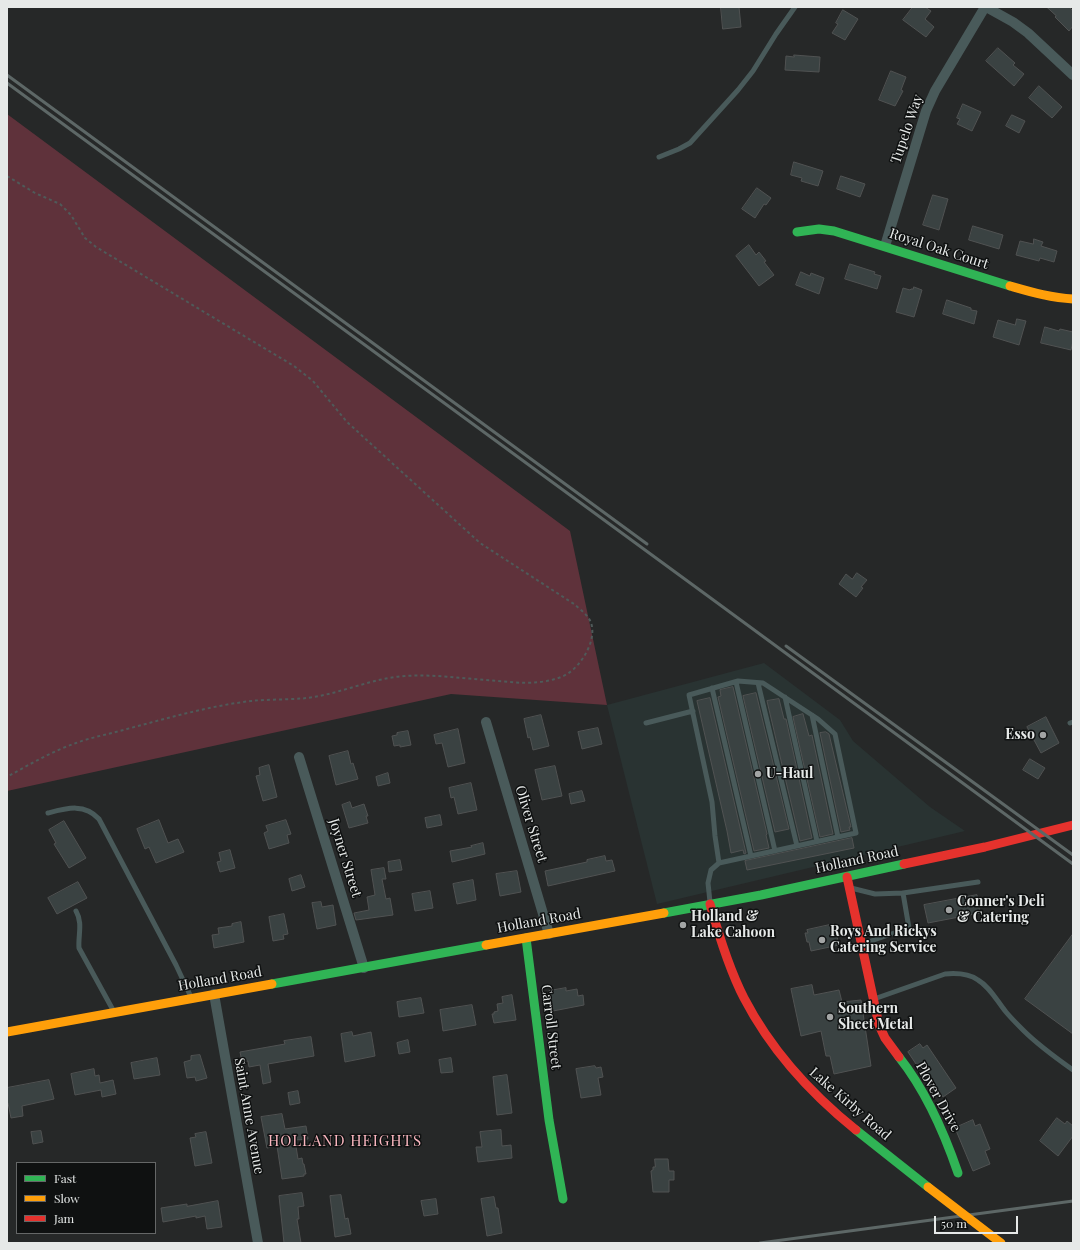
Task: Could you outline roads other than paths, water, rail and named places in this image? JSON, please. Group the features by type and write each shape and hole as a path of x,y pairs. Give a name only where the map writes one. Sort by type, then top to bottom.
{"street":[{"path":"986,7 1013,22 1028,33 1073,75"},
{"name":"Tupelo Way","path":"884,246 926,111 935,91 986,7"},
{"name":"Royal Oak Court","path":"797,232 819,229 834,231 1037,294 1057,298 1073,299"},
{"name":"Oliver Street","path":"486,722 549,934"},
{"name":"Joyner Street","path":"299,757 364,968"},
{"name":"Holland Road","path":"7,1032 710,904 847,877 991,846 1073,825"},
{"name":"Plover Drive","path":"847,877 879,1025 883,1035 909,1070 925,1095 948,1144 958,1173"},
{"name":"Lake Kirby Road","path":"710,904 721,944 741,994 761,1029 785,1062 803,1083 852,1128 1001,1243"},
{"name":"Carroll Street","path":"526,938 549,1120 562,1199"},
{"name":"Saint Anne Avenue","path":"214,994 258,1243"}],"lane":[{"path":"659,157 690,143 738,90 753,71 795,7"},
{"path":"736,682 775,851"},
{"path":"710,904 708,883 711,870 719,863 856,833 835,734 812,715 763,684 736,682 689,695 712,802 719,863"},
{"path":"758,683 797,846"},
{"path":"712,688 751,856"},
{"path":"785,697 817,841"},
{"path":"646,723 693,711"},
{"path":"812,715 838,836"},
{"path":"48,812 80,808 95,814 99,819 192,998"},
{"path":"849,888 875,894 903,893 978,882"},
{"path":"861,944 908,928 903,893"},
{"path":"76,911 79,916 80,924 78,939 79,948 114,1012"},
{"path":"873,999 945,974 956,973 967,975 978,979 988,988 1024,1031 1044,1049 1073,1070"}],"railway":[{"path":"7,75 647,544"},
{"path":"7,83 1073,864"},
{"path":"786,646 1073,855"},
{"path":"760,1243 1073,1201"}],"place":[{"name":"Esso","path":"1043,735"},
{"name":"U-Haul","path":"758,774"},
{"name":"Conner's Deli & Catering","path":"949,910"},
{"name":"Holland & Lake Cahoon","path":"683,925"},
{"name":"Roys And Rickys Catering Service","path":"822,940"},
{"name":"Southern Sheet Metal","path":"830,1017"}],"district":[{"name":"HOLLAND HEIGHTS","path":"345,1141"}]}
